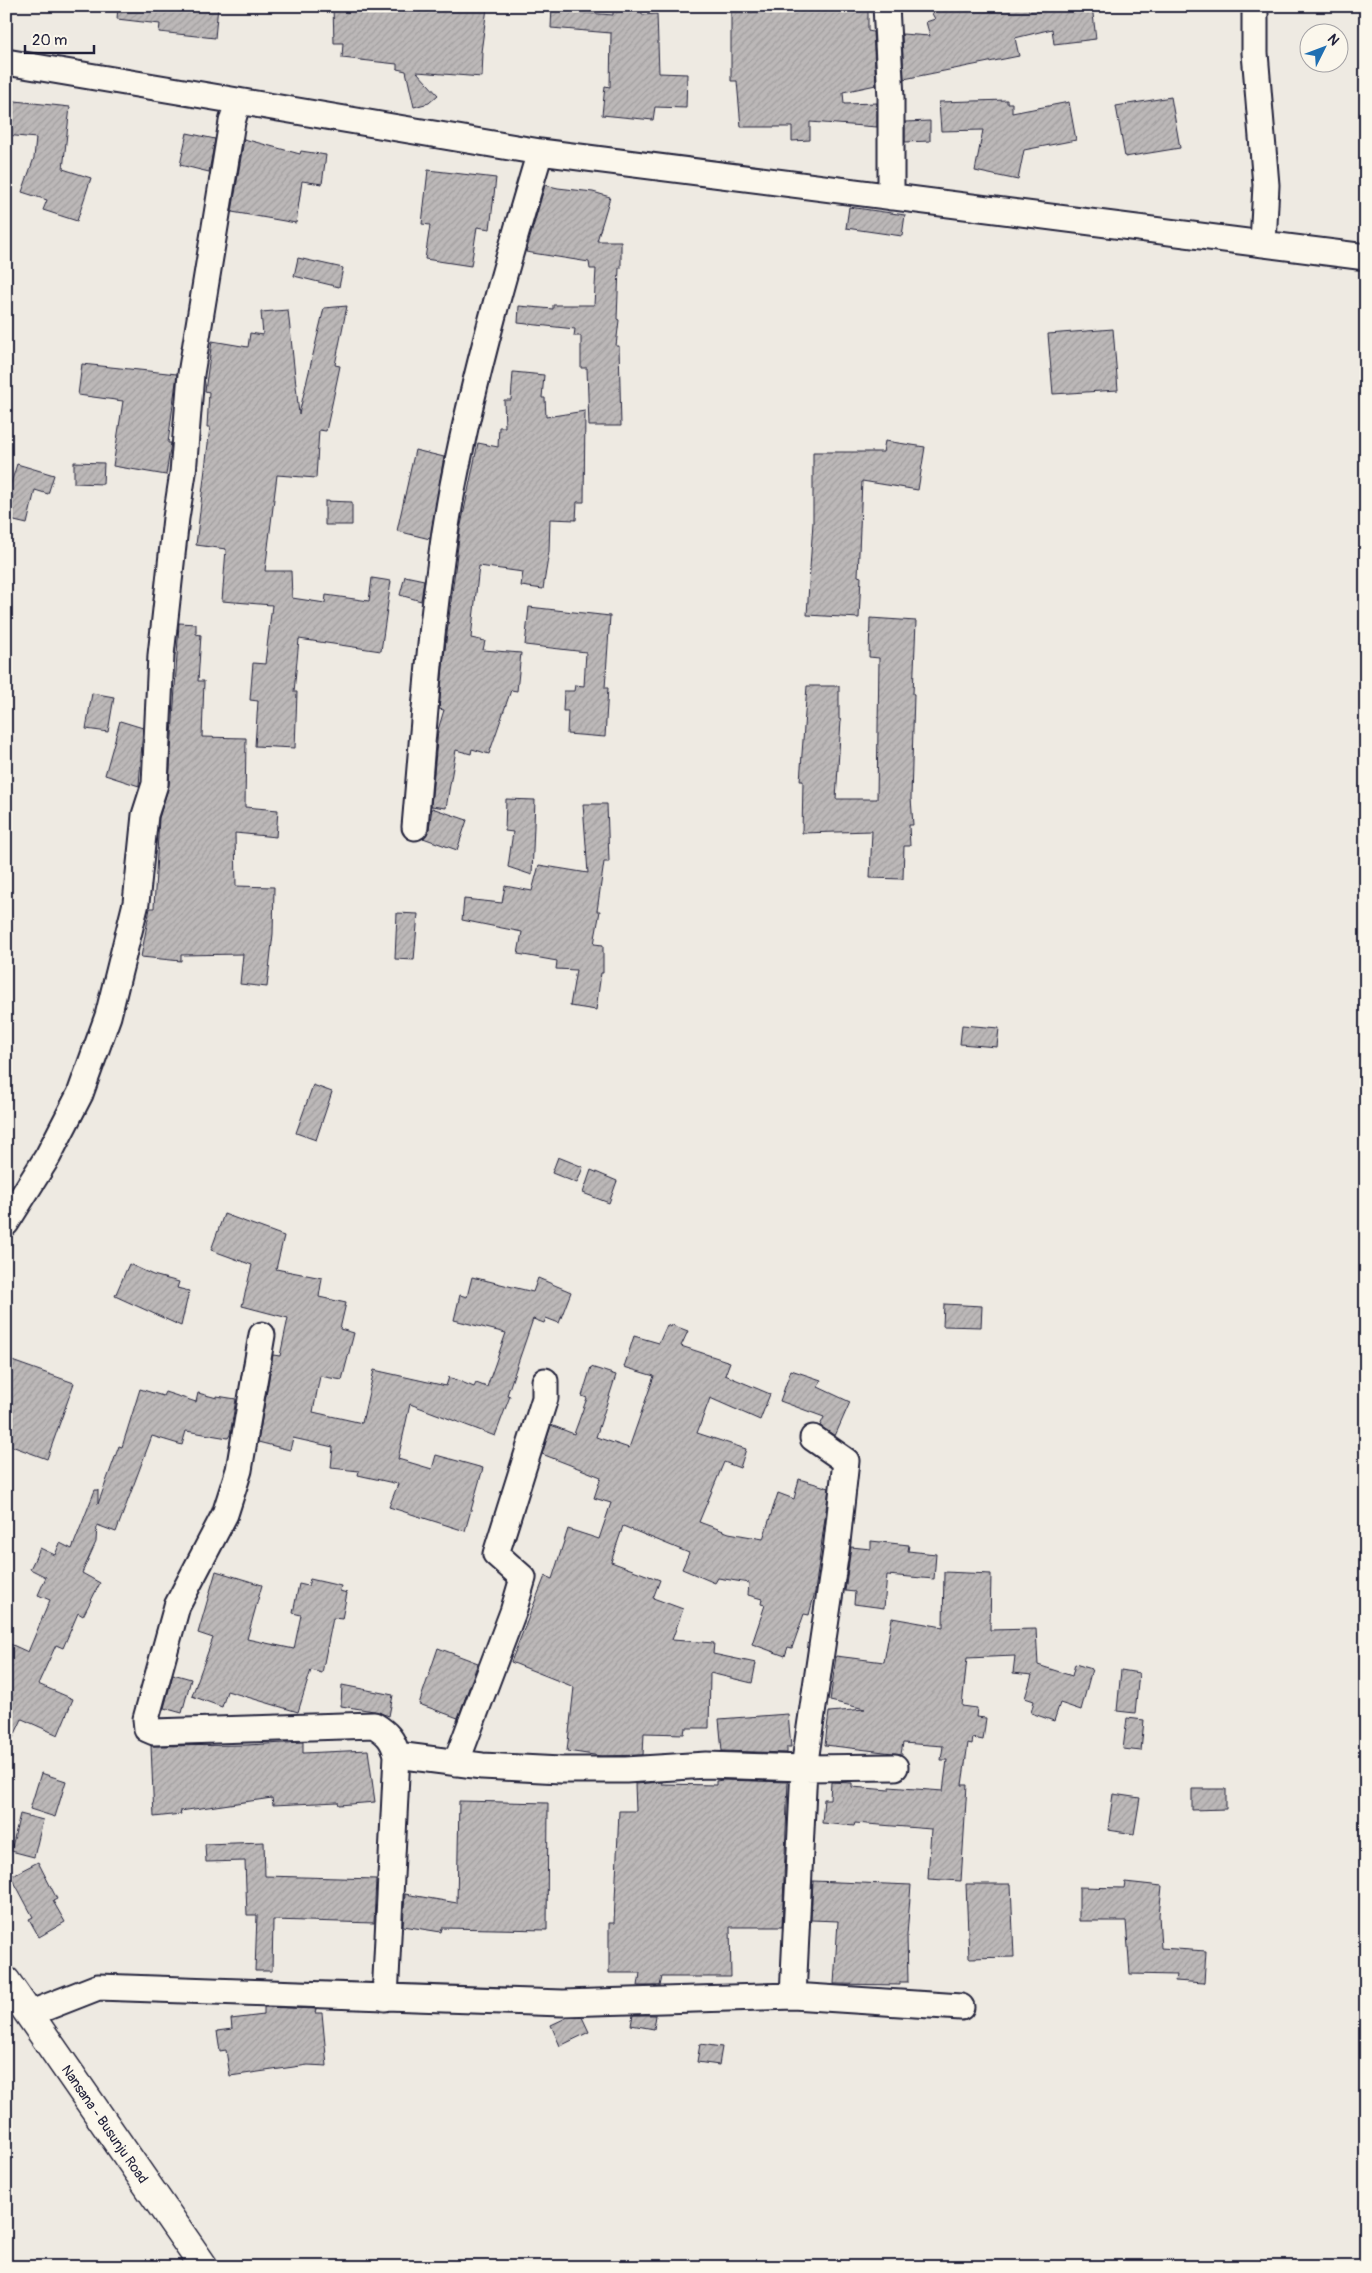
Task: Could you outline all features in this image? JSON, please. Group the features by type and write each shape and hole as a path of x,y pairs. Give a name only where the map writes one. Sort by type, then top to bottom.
{"main road":[{"name":"Nansana - Busunju Road","path":"6,1981 204,2267"}],"street":[{"path":"886,6 891,98 891,196"},
{"path":"1250,8 1266,185 1263,244"},
{"path":"6,62 540,152 1366,257"},
{"path":"6,1223 48,1156 80,1094 108,1016 136,903 145,815 155,784 161,655 176,518 183,473 191,374 230,131 238,101"},
{"path":"415,827 431,636 453,485 489,325 540,152"},
{"path":"262,1335 239,1470 225,1514 177,1606 146,1719 147,1729 154,1732 374,1725 388,1733 394,1742 397,1755 385,1998"},
{"path":"456,1763 524,1578 496,1554 544,1398 545,1381"},
{"path":"793,1996 804,1768 836,1551 846,1461 813,1438"},
{"path":"397,1755 456,1763 561,1770 626,1770 706,1766 895,1767"},
{"path":"29,2014 98,1987 563,2003 793,1996 960,2007"}],"building":[{"path":"118,6 218,6 215,38 159,32 160,24 117,19"},
{"path":"333,6 470,6 487,8 481,52 483,52 482,77 417,72 438,95 429,103 414,107 406,71 397,69 397,64 342,58 343,43 334,43"},
{"path":"552,6 574,6 574,12 613,15 613,10 642,10 642,15 657,14 659,73 687,74 686,108 655,107 653,120 602,115 605,86 610,87 611,33 551,28"},
{"path":"780,6 868,6 868,31 873,32 876,85 843,92 844,104 877,103 877,127 810,122 810,140 792,141 792,127 741,127 737,81 731,81 731,12 780,12"},
{"path":"928,6 1028,6 1029,11 1092,6 1096,39 1054,44 1052,29 1015,38 1019,56 904,79 902,34 930,36 926,22 935,19"},
{"path":"1171,97 1180,148 1125,157 1116,106"},
{"path":"6,100 70,107 63,169 91,178 77,221 43,210 47,200 22,192 34,158 36,138 6,135"},
{"path":"1007,100 1007,103 1012,103 1012,113 1069,102 1076,140 1024,150 1018,180 975,171 983,130 941,131 939,102"},
{"path":"930,121 930,141 905,142 905,122"},
{"path":"187,133 215,139 209,172 180,165"},
{"path":"244,139 300,154 301,151 326,155 322,184 302,181 296,223 232,212"},
{"path":"428,170 496,178 490,229 477,227 471,266 425,259 430,225 422,224"},
{"path":"545,185 593,192 610,197 597,241 621,241 617,319 619,320 616,346 619,346 621,426 589,426 587,368 581,368 581,336 574,336 575,329 518,323 519,306 553,309 553,305 594,305 596,269 590,269 589,262 526,252"},
{"path":"849,207 905,215 902,236 846,228"},
{"path":"298,258 343,268 339,287 294,276"},
{"path":"347,306 335,365 340,366 326,431 319,430 316,478 277,475 265,571 291,571 292,598 325,603 326,595 369,601 372,578 391,581 381,651 299,639 294,692 297,692 295,748 255,746 258,701 250,700 253,663 265,664 272,605 222,601 226,549 196,545 210,427 207,427 209,392 205,391 212,341 248,347 250,333 263,335 261,312 288,310 299,414 324,308"},
{"path":"1113,329 1118,390 1053,394 1048,334"},
{"path":"82,364 177,374 168,443 171,443 166,475 113,466 123,401 78,395"},
{"path":"513,372 544,375 542,398 545,398 546,417 585,411 584,502 577,502 576,520 550,519 549,552 543,589 521,586 523,572 479,566 471,638 485,641 483,650 521,653 517,691 511,690 489,754 472,749 471,754 456,750 446,808 431,806 438,730 444,710 439,709 460,530 478,443 498,447 499,427 505,427 504,400 511,400"},
{"path":"885,441 925,447 918,490 862,481 858,576 861,577 859,618 807,615 813,522 813,452 883,452"},
{"path":"415,450 444,457 430,539 397,531"},
{"path":"74,462 104,463 103,484 74,483"},
{"path":"17,464 54,475 48,494 35,490 27,524 6,519 6,499"},
{"path":"325,501 352,502 352,525 325,525"},
{"path":"405,576 424,580 421,601 400,595"},
{"path":"529,607 610,616 605,688 608,688 605,737 567,734 568,711 563,711 564,691 574,691 575,685 584,686 586,652 525,645"},
{"path":"870,618 916,621 911,798 913,825 909,825 910,846 904,846 903,879 870,878 872,831 802,833 803,781 800,781 807,686 839,686 839,719 841,720 836,799 877,799 879,658 869,657"},
{"path":"179,623 196,624 196,634 201,635 198,681 204,681 202,737 246,738 245,807 278,810 276,837 235,833 236,886 274,887 273,934 267,987 240,984 243,954 181,955 181,961 141,957 150,908 154,908 159,818 169,785"},
{"path":"92,693 114,697 108,732 86,729"},
{"path":"120,721 143,728 139,786 105,775"},
{"path":"506,799 535,800 532,875 508,867 513,832 505,831"},
{"path":"583,804 607,804 609,862 604,862 597,911 600,911 594,944 603,945 603,973 601,973 596,1010 570,1006 576,970 556,969 557,961 518,954 522,932 462,920 464,899 502,903 505,886 532,891 539,865 588,873"},
{"path":"432,808 467,820 457,850 423,838 429,829"},
{"path":"397,913 418,914 414,960 395,959"},
{"path":"962,1025 999,1028 997,1047 960,1044"},
{"path":"313,1085 332,1092 316,1140 296,1133"},
{"path":"558,1157 583,1167 577,1183 552,1173"},
{"path":"591,1170 617,1181 609,1203 583,1193"},
{"path":"224,1214 284,1236 276,1269 322,1278 319,1297 346,1303 340,1329 354,1333 342,1380 320,1376 313,1412 362,1423 374,1370 446,1386 449,1377 474,1387 476,1383 487,1387 506,1333 454,1320 460,1295 467,1297 472,1277 533,1292 538,1278 571,1292 559,1323 546,1318 544,1323 533,1319 507,1395 510,1396 495,1436 410,1404 398,1459 432,1469 436,1455 483,1468 465,1531 389,1507 398,1484 358,1475 359,1471 331,1468 333,1447 293,1438 290,1450 258,1442 273,1355 280,1356 288,1318 242,1306 252,1265 211,1250"},
{"path":"129,1264 153,1275 179,1282 177,1288 189,1291 181,1326 115,1296"},
{"path":"944,1304 982,1306 981,1327 943,1326"},
{"path":"667,1325 688,1331 681,1346 730,1362 725,1375 770,1394 760,1420 710,1398 697,1433 746,1449 740,1468 724,1462 699,1522 729,1533 763,1539 778,1493 794,1499 799,1479 829,1488 815,1592 809,1615 804,1614 792,1648 788,1647 785,1656 752,1644 765,1605 761,1604 762,1599 748,1595 749,1583 718,1578 715,1583 682,1569 689,1553 623,1526 611,1562 660,1580 653,1598 683,1609 672,1640 714,1643 713,1654 756,1663 752,1683 710,1673 709,1728 685,1728 684,1734 644,1733 643,1755 601,1756 567,1751 574,1687 511,1662 545,1576 552,1579 568,1529 599,1539 611,1503 594,1498 601,1477 542,1454 551,1425 574,1434 587,1398 582,1396 591,1367 616,1375 596,1437 629,1448 654,1376 624,1367 634,1336 659,1343"},
{"path":"12,1361 74,1383 47,1459 6,1444 6,1378"},
{"path":"791,1370 821,1380 818,1387 850,1402 835,1436 820,1426 824,1417 780,1401"},
{"path":"140,1389 163,1396 165,1392 196,1402 198,1393 217,1398 217,1396 236,1399 230,1435 228,1438 186,1431 182,1445 152,1436 116,1532 97,1525 96,1542 82,1573 100,1583 83,1616 78,1613 63,1648 56,1645 38,1684 73,1699 58,1735 22,1719 6,1753 6,1642 28,1652 50,1600 38,1595 46,1577 30,1569 40,1548 55,1555 60,1543 72,1549 95,1490 98,1490 98,1504 119,1446 122,1447"},
{"path":"871,1541 909,1545 908,1551 936,1554 934,1579 887,1575 884,1608 854,1604 855,1592 845,1591 851,1547 871,1549"},
{"path":"216,1571 262,1585 247,1639 294,1649 301,1615 293,1613 299,1584 308,1586 310,1579 341,1586 340,1591 347,1593 342,1619 333,1618 322,1673 311,1670 298,1712 227,1691 222,1707 192,1696 213,1638 198,1633"},
{"path":"944,1572 991,1574 990,1630 1036,1629 1038,1665 1072,1676 1075,1664 1092,1669 1081,1710 1060,1703 1054,1721 1031,1713 1034,1701 1025,1698 1032,1675 1013,1673 1015,1656 967,1658 962,1706 977,1708 976,1717 986,1718 983,1740 973,1738 972,1744 968,1743 962,1785 967,1785 961,1881 928,1879 931,1829 855,1823 854,1826 822,1823 824,1799 830,1799 831,1782 852,1783 852,1787 889,1790 889,1787 943,1791 947,1760 941,1760 943,1746 903,1743 901,1754 825,1745 829,1712 865,1709 830,1701 836,1656 884,1662 892,1618 943,1627"},
{"path":"438,1648 478,1663 458,1718 419,1704"},
{"path":"1121,1670 1139,1673 1135,1713 1117,1711"},
{"path":"173,1674 191,1679 182,1713 164,1708"},
{"path":"342,1685 393,1695 389,1716 374,1711 341,1706"},
{"path":"788,1714 791,1747 787,1747 787,1753 722,1751 719,1719"},
{"path":"1127,1718 1144,1720 1141,1751 1123,1749"},
{"path":"303,1742 303,1753 368,1750 375,1802 339,1805 338,1802 273,1805 272,1798 180,1811 181,1814 154,1817 151,1746 247,1745"},
{"path":"41,1773 66,1781 55,1817 30,1809"},
{"path":"716,1781 788,1782 782,1927 730,1927 731,1977 662,1977 660,1986 638,1986 640,1973 609,1973 609,1923 614,1923 619,1811 636,1811 635,1784 662,1782 662,1784 716,1785"},
{"path":"1192,1789 1226,1789 1226,1809 1192,1810"},
{"path":"1113,1794 1140,1798 1134,1834 1108,1830"},
{"path":"459,1801 548,1803 547,1930 442,1928 441,1932 403,1926 405,1894 457,1903"},
{"path":"20,1814 43,1820 34,1857 11,1851"},
{"path":"264,1842 265,1876 376,1879 374,1923 273,1920 272,1971 255,1971 257,1915 247,1915 245,1861 206,1862 205,1844"},
{"path":"38,1862 57,1899 53,1901 65,1922 39,1937 29,1919 33,1917 11,1876"},
{"path":"813,1881 911,1885 907,1935 908,1982 900,1982 900,1985 834,1984 838,1921 811,1920"},
{"path":"1125,1882 1162,1886 1159,1915 1161,1948 1206,1951 1204,1983 1175,1981 1176,1975 1130,1974 1126,1921 1079,1921 1079,1887 1124,1888"},
{"path":"966,1884 1011,1884 1014,1957 969,1958"},
{"path":"264,2007 316,2009 315,2013 322,2013 327,2066 308,2065 230,2076 226,2050 220,2051 217,2031 232,2029 231,2019 264,2015"},
{"path":"633,2015 656,2015 654,2029 631,2025"},
{"path":"568,2017 582,2017 589,2032 560,2046 551,2025"},
{"path":"700,2044 722,2047 719,2065 697,2062"}]}
